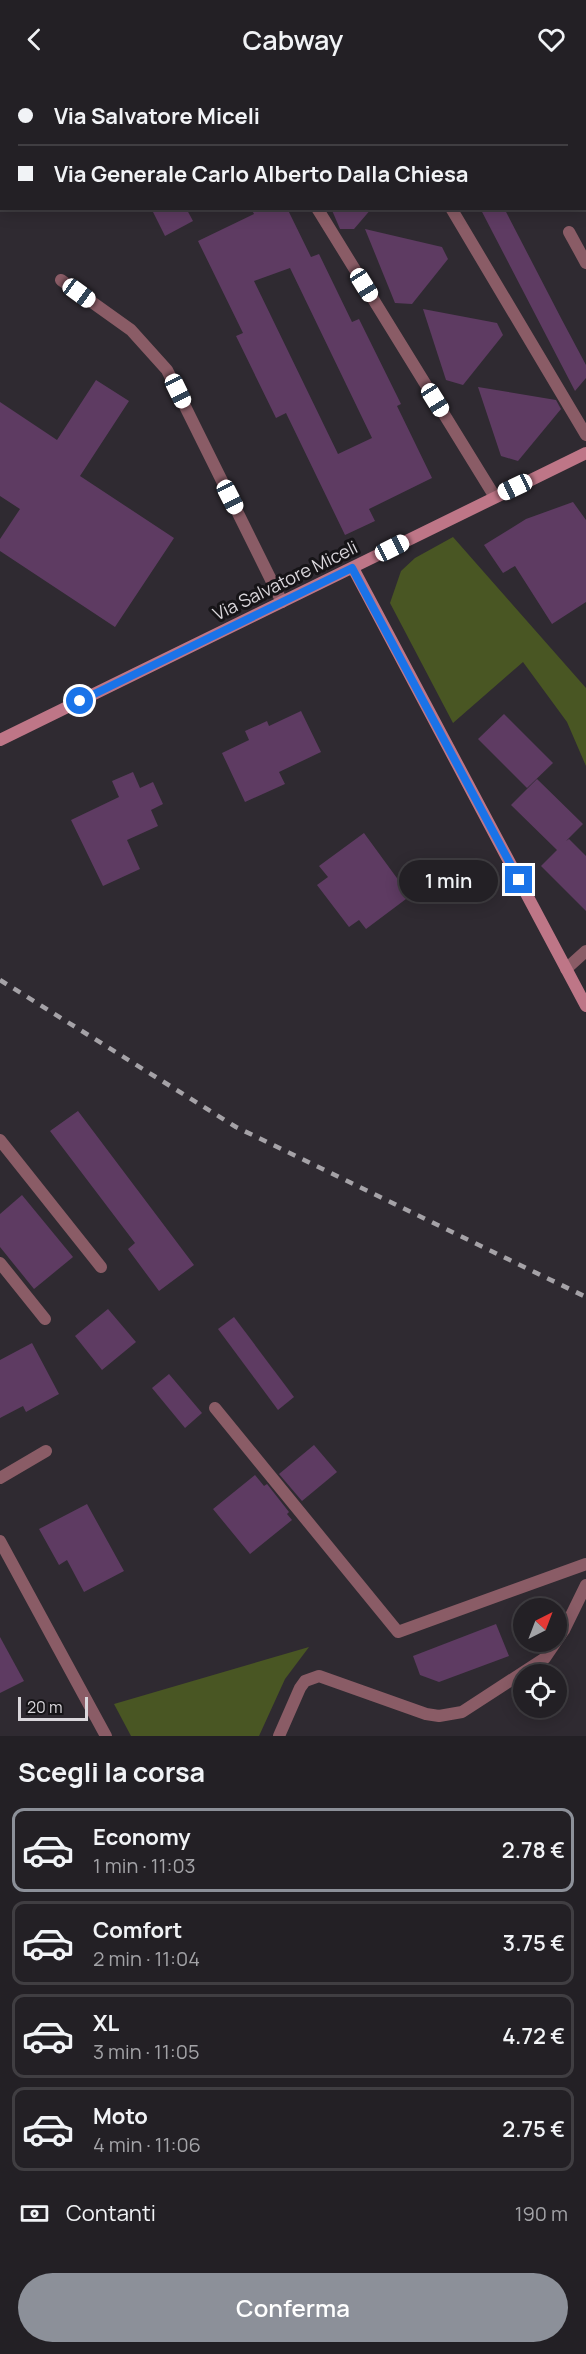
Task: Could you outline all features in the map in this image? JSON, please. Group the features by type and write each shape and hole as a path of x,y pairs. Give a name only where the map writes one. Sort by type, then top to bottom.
{"street":[{"path":"318,210 495,496"},
{"path":"452,210 586,435"},
{"path":"569,232 586,263"},
{"path":"61,280 130,330 167,370 282,602"},
{"name":"Via Salvatore Miceli","path":"0,740 586,453"},
{"path":"352,568 586,1006"},
{"path":"566,969 586,951"},
{"path":"0,1140 101,1267"},
{"path":"0,1263 45,1319"},
{"path":"215,1408 398,1632 586,1564"},
{"path":"0,1478 46,1451"},
{"path":"0,1541 106,1736"},
{"path":"279,1736 300,1688 305,1681 319,1676 426,1714 439,1716 462,1712 545,1659 564,1630 586,1585"}],"green space":[{"path":"453,537 586,688 586,766 567,722 523,662 453,723 390,603 401,571 415,558"},
{"path":"309,1647 285,1679 259,1736 131,1736 114,1704"}],"building":[{"path":"152,210 187,210 193,221 165,236"},
{"path":"252,210 288,210 311,257 319,254 352,322 359,319 401,404 397,406 432,478 369,509 375,521 345,535 286,413 276,418 236,336 243,333 198,241 254,214","holes":["290,268 372,438 338,454 254,281"]},
{"path":"332,210 370,210 354,229 340,229"},
{"path":"481,210 505,210 586,365 586,378 575,391"},
{"path":"365,229 442,247 448,259 412,304 395,303"},
{"path":"423,309 497,323 503,335 463,385 446,380"},
{"path":"96,380 129,401 80,476 174,538 115,627 0,551 0,539 20,509 0,496 0,402 57,440"},
{"path":"478,387 556,400 561,409 518,461 501,456"},
{"path":"573,502 586,520 586,602 552,624 515,566 503,573 484,545 526,519"},
{"path":"301,711 321,752 279,772 285,784 245,802 222,753 249,740 245,731 267,721 269,726"},
{"path":"504,714 553,763 527,788 478,739"},
{"path":"133,772 140,788 153,782 163,804 151,810 158,826 127,840 140,869 103,886 71,820 119,797 112,781"},
{"path":"537,779 583,824 566,841 569,839 586,856 586,911 541,866 557,850 511,805"},
{"path":"364,833 410,896 366,929 359,920 349,927 317,885 328,877 319,866"},
{"path":"78,1111 194,1265 159,1291 128,1249 135,1243 50,1131"},
{"path":"22,1195 73,1257 34,1289 0,1247 0,1214"},
{"path":"108,1309 136,1342 102,1370 75,1336"},
{"path":"234,1317 294,1397 278,1410 218,1329"},
{"path":"32,1343 59,1394 26,1412 23,1406 0,1418 0,1360"},
{"path":"169,1374 202,1413 185,1428 152,1388"},
{"path":"314,1445 337,1472 302,1501 279,1474"},
{"path":"255,1475 264,1486 267,1484 289,1512 287,1514 292,1520 250,1554 213,1509"},
{"path":"87,1504 124,1571 84,1592 67,1560 59,1565 39,1529"},
{"path":"496,1624 509,1656 439,1682 420,1675 413,1656"},
{"path":"0,1637 24,1681 0,1693"}],"railway":[{"path":"0,980 236,1127 586,1297"}],"route":[{"path":"80,701 352,568 519,880"}]}
